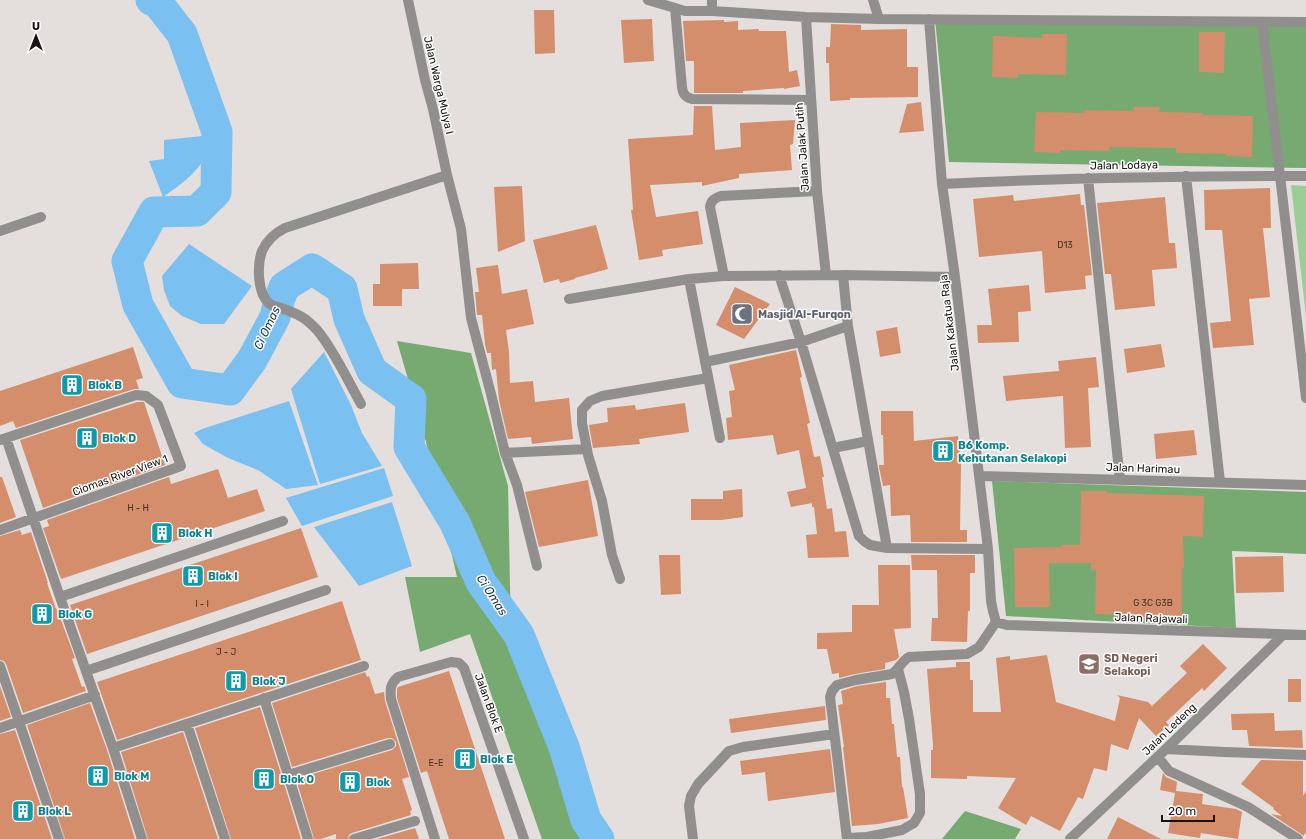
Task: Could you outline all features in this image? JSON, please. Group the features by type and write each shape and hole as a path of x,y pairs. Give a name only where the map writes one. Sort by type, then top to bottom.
{"street":[{"name":"Jalan Warga Mulya I","path":"408,0 447,174 461,229 471,318 505,453 517,485 537,566"},
{"path":"648,0 685,11 712,11 806,17 879,19 1306,22"},
{"path":"712,0 712,11"},
{"path":"872,0 879,19"},
{"path":"675,8 682,87 686,97 692,99 811,100"},
{"name":"Jalan Jalak Putih","path":"806,17 817,191 826,275"},
{"name":"Jalan Kakatua Raja","path":"929,19 942,184 956,277 988,549 992,611 996,622"},
{"path":"1262,22 1280,176 1304,352 1306,398"},
{"path":"361,404 325,341 312,324 303,316 270,304 262,294 259,276 262,252 270,238 276,232 285,228 447,174"},
{"path":"1186,176 1220,482"},
{"name":"Jalan Lodaya","path":"942,184 1088,178 1306,176"},
{"path":"1088,178 1120,480"},
{"path":"724,276 710,207 711,202 715,198 721,196 817,191"},
{"path":"0,232 41,217"},
{"path":"779,275 801,342 859,536 870,545 888,548 988,549"},
{"path":"843,275 848,326 888,548"},
{"path":"568,299 690,279 724,276 843,275 956,277"},
{"path":"690,279 720,438"},
{"path":"705,362 801,342 848,326"},
{"path":"620,578 612,555 602,501 591,469 582,423 582,410 590,401 602,396 708,378"},
{"name":"Ciomas River View 1","path":"0,530 33,519 181,466 158,405 146,396 136,395 3,439 33,519 95,695 142,839"},
{"path":"833,448 868,441"},
{"path":"505,453 587,449"},
{"name":"Jalan Harimau","path":"979,476 1306,485"},
{"path":"60,597 284,521"},
{"path":"86,671 326,590"},
{"path":"898,669 909,719 920,794 920,813 914,823 902,830 867,837 847,839 830,697 836,685 892,674 898,669 904,660 910,657 967,654 979,647 996,622"},
{"name":"Jalan Rajawali","path":"996,622 1007,625 1304,635"},
{"name":"Jalan Ledeng","path":"1070,839 1158,757 1284,635"},
{"name":"Jalan Blok E","path":"435,839 390,699 390,688 398,677 451,662 459,663 464,668 524,839"},
{"path":"0,666 59,839"},
{"path":"113,748 364,666"},
{"path":"0,728 95,695"},
{"path":"264,698 308,839"},
{"path":"187,724 225,839"},
{"path":"693,839 690,806 691,796 698,784 729,751 743,747 834,734"},
{"path":"288,775 390,744"},
{"path":"1166,749 1306,755"},
{"path":"1158,757 1169,771 1248,807 1298,839"},
{"path":"354,839 415,820"}],"green space":[{"path":"935,19 1306,22 1306,168 949,162"},
{"path":"1291,185 1306,186 1306,317"},
{"path":"397,341 471,353 508,486 511,634 586,839 542,839 470,634 420,652 405,577 457,577 426,442"},
{"path":"992,481 1306,492 1306,554 1232,551 1236,628 1006,616"},
{"path":"965,811 1021,829 1015,839 942,839"}],"water":[{"path":"212,135 208,151 202,162 181,184 163,197 149,161 164,159 164,140"},
{"path":"189,244 252,286 224,324 201,324 182,316 170,306 164,290 162,276"},
{"path":"324,352 351,405 362,433 382,466 320,484 291,389"},
{"path":"289,401 318,485 286,489 258,470 228,458 203,444 194,433 202,429"},
{"path":"384,468 393,496 302,526 286,498"},
{"path":"392,502 412,566 359,586 314,527"}],"building":[{"path":"534,10 554,10 555,53 535,54"},
{"path":"652,19 654,61 624,63 621,20"},
{"path":"724,20 724,22 738,21 738,30 759,29 759,31 786,31 789,72 797,70 800,86 784,89 743,91 743,93 694,93 694,61 686,61 683,21"},
{"path":"831,24 861,25 861,30 907,29 907,67 918,67 918,97 850,98 850,100 830,101 829,63 826,63 826,47 830,47"},
{"path":"1199,32 1225,32 1224,73 1199,72"},
{"path":"1042,34 1067,34 1066,75 1018,74 1018,78 992,77 993,36 1042,38"},
{"path":"921,102 924,131 899,133 907,104"},
{"path":"694,106 712,106 715,150 741,147 740,123 795,120 793,144 790,145 792,170 739,174 739,178 702,186 702,182 650,185 656,217 698,211 703,244 662,250 663,256 639,260 631,210 633,210 628,139 693,135"},
{"path":"1134,107 1160,107 1159,112 1253,116 1252,157 1226,156 1226,154 1176,153 1176,148 1110,147 1109,151 1060,150 1060,153 1034,152 1036,112 1085,113 1085,110 1134,111"},
{"path":"522,186 525,241 498,252 494,187"},
{"path":"1270,188 1271,228 1263,228 1270,297 1249,299 1254,345 1213,348 1210,323 1231,321 1222,230 1205,230 1204,190"},
{"path":"1080,194 1081,205 1084,205 1092,275 1085,276 1086,289 1045,293 1042,251 979,257 973,199 1013,195 1014,201"},
{"path":"1165,197 1169,243 1175,243 1177,268 1152,270 1155,306 1115,310 1111,274 1105,274 1097,203"},
{"path":"596,225 608,269 560,283 559,279 544,283 533,240"},
{"path":"418,263 419,289 402,289 402,306 373,306 373,284 380,284 380,264"},
{"path":"498,265 502,294 527,289 534,324 506,330 509,352 510,383 533,381 535,402 569,398 573,439 532,444 531,437 508,439 499,400 496,369 492,370 491,353 487,353 482,315 477,315 475,292 479,292 476,268"},
{"path":"1029,285 1031,311 1018,312 1019,342 978,343 977,325 992,325 988,289"},
{"name":"Masjid Al-Furqon","path":"735,287 770,304 744,339 716,325"},
{"path":"897,327 901,353 880,357 876,331"},
{"path":"1161,344 1165,367 1127,373 1124,349"},
{"name":"Blok B","path":"133,347 143,378 136,380 139,389 134,389 16,428 13,421 0,426 0,391"},
{"path":"796,350 802,377 800,378 810,423 807,424 814,457 820,456 824,477 822,477 827,509 832,508 835,532 846,531 849,557 808,558 806,535 817,534 814,507 812,507 812,503 791,507 787,492 806,488 799,450 777,455 773,435 728,440 726,418 732,417 729,391 735,390 729,365"},
{"path":"1096,357 1099,387 1088,388 1091,447 1065,448 1063,396 1006,401 1003,376 1059,371 1058,361"},
{"path":"137,402 144,402 165,465 43,508 20,440"},
{"path":"685,403 689,432 639,439 640,444 593,448 589,425 608,422 607,408 635,405 636,410"},
{"path":"881,411 913,411 914,441 958,436 961,465 960,530 967,530 967,542 911,542 910,515 891,516 890,485 883,486 879,467 879,465 884,465 883,435 881,435"},
{"path":"1194,430 1197,455 1156,459 1154,434"},
{"path":"218,469 228,498 257,489 265,511 61,579 43,528 49,526 47,520 169,477 171,484"},
{"path":"0,477 2,477 16,517 0,523"},
{"path":"588,480 598,536 539,547 525,492"},
{"path":"742,489 743,517 721,520 691,520 691,499 723,499 723,491"},
{"path":"1081,491 1204,496 1203,537 1183,536 1184,568 1182,568 1182,619 1141,619 1141,615 1095,614 1096,570 1091,570 1091,563 1049,563 1050,607 1015,607 1014,548 1080,545"},
{"path":"301,528 318,577 87,654 70,605"},
{"path":"20,530 22,535 31,532 56,609 75,658 72,659 82,687 84,686 86,691 23,713 6,664 4,661 0,660 0,536"},
{"path":"659,555 680,555 681,594 661,595"},
{"path":"911,555 975,555 975,573 970,573 970,611 968,611 967,642 931,641 932,618 938,618 937,570 912,570"},
{"path":"1283,556 1284,592 1236,593 1235,557"},
{"path":"878,565 910,565 911,628 894,629 899,657 896,660 885,663 885,669 839,678 839,673 832,674 827,649 817,649 817,633 852,632 852,605 879,605"},
{"path":"342,601 361,660 117,740 97,682"},
{"path":"1203,644 1227,668 1204,691 1202,688 1166,722 1169,725 1156,736 1139,718 1128,750 1111,744 1107,771 1094,768 1083,799 1078,797 1060,831 1031,816 1026,825 998,808 1016,778 967,776 967,779 931,778 931,750 933,750 933,745 927,669 956,667 956,662 970,662 970,680 973,680 973,712 1001,712 996,658 1010,656 1010,660 1047,655 1056,702 1115,721 1120,698 1117,695 1148,702 1152,706 1187,673 1180,666"},
{"path":"449,671 505,839 449,839 427,771 421,773 397,698 397,689 398,687"},
{"path":"365,672 367,677 369,676 375,694 384,692 385,701 409,777 402,779 412,810 410,811 411,815 352,833 349,835 348,839 336,839 336,834 321,839 314,839 296,779 392,750 396,746 396,742 392,738 388,738 292,767 272,703"},
{"path":"1288,679 1301,679 1301,702 1288,702"},
{"path":"886,682 886,698 890,698 892,724 894,724 897,757 900,757 902,787 908,818 878,824 852,826 838,705 843,704 841,691 857,686"},
{"path":"0,686 11,717 0,721"},
{"path":"90,703 107,750 135,839 65,839 27,725"},
{"path":"825,706 826,720 731,733 729,719"},
{"path":"260,707 301,839 231,839 195,728"},
{"path":"1274,713 1275,731 1302,730 1303,748 1249,746 1247,730 1232,730 1231,714"},
{"name":"Blok L","path":"15,730 52,839 0,839 0,734"},
{"path":"183,732 218,839 148,839 121,752"},
{"path":"830,749 835,792 768,801 765,772 742,775 740,761"},
{"path":"1261,760 1303,761 1303,796 1306,791 1306,835 1304,833 1304,836 1271,814 1282,816 1273,809 1274,808 1241,784"},
{"path":"1163,773 1166,777 1177,782 1176,791 1203,794 1202,804 1236,809 1242,812 1238,839 1201,833 1200,838 1168,833 1175,793 1160,790"},
{"path":"1118,817 1161,839 1107,839"},
{"path":"415,828 419,839 377,839"}],"waterway":[{"name":"Ci Omas","path":"151,0 156,1 182,34 217,132 216,192 197,211 154,212 127,261 138,305 182,383 230,390 252,360 275,317 284,287 312,269 342,289 349,319 372,371 411,399 409,447 455,523 481,582 519,635 564,747 586,820 599,839"}],"place":[{"name":"Masjid Al-Furqon","path":"742,314"},
{"name":"Blok B","path":"72,385"},
{"name":"Blok D","path":"87,438"},
{"name":"B6 Komp. Kehutanan Selakopi","path":"943,451"},
{"name":"Blok H","path":"162,533"},
{"name":"Blok I","path":"193,576"},
{"name":"Blok G","path":"42,614"},
{"name":"SD Negeri Selakopi","path":"1089,664"},
{"name":"Blok J","path":"236,681"},
{"name":"Blok E","path":"465,759"},
{"name":"Blok M","path":"98,776"},
{"name":"Blok O","path":"264,779"},
{"name":"Blok","path":"350,782"},
{"name":"Blok L","path":"23,811"}]}
